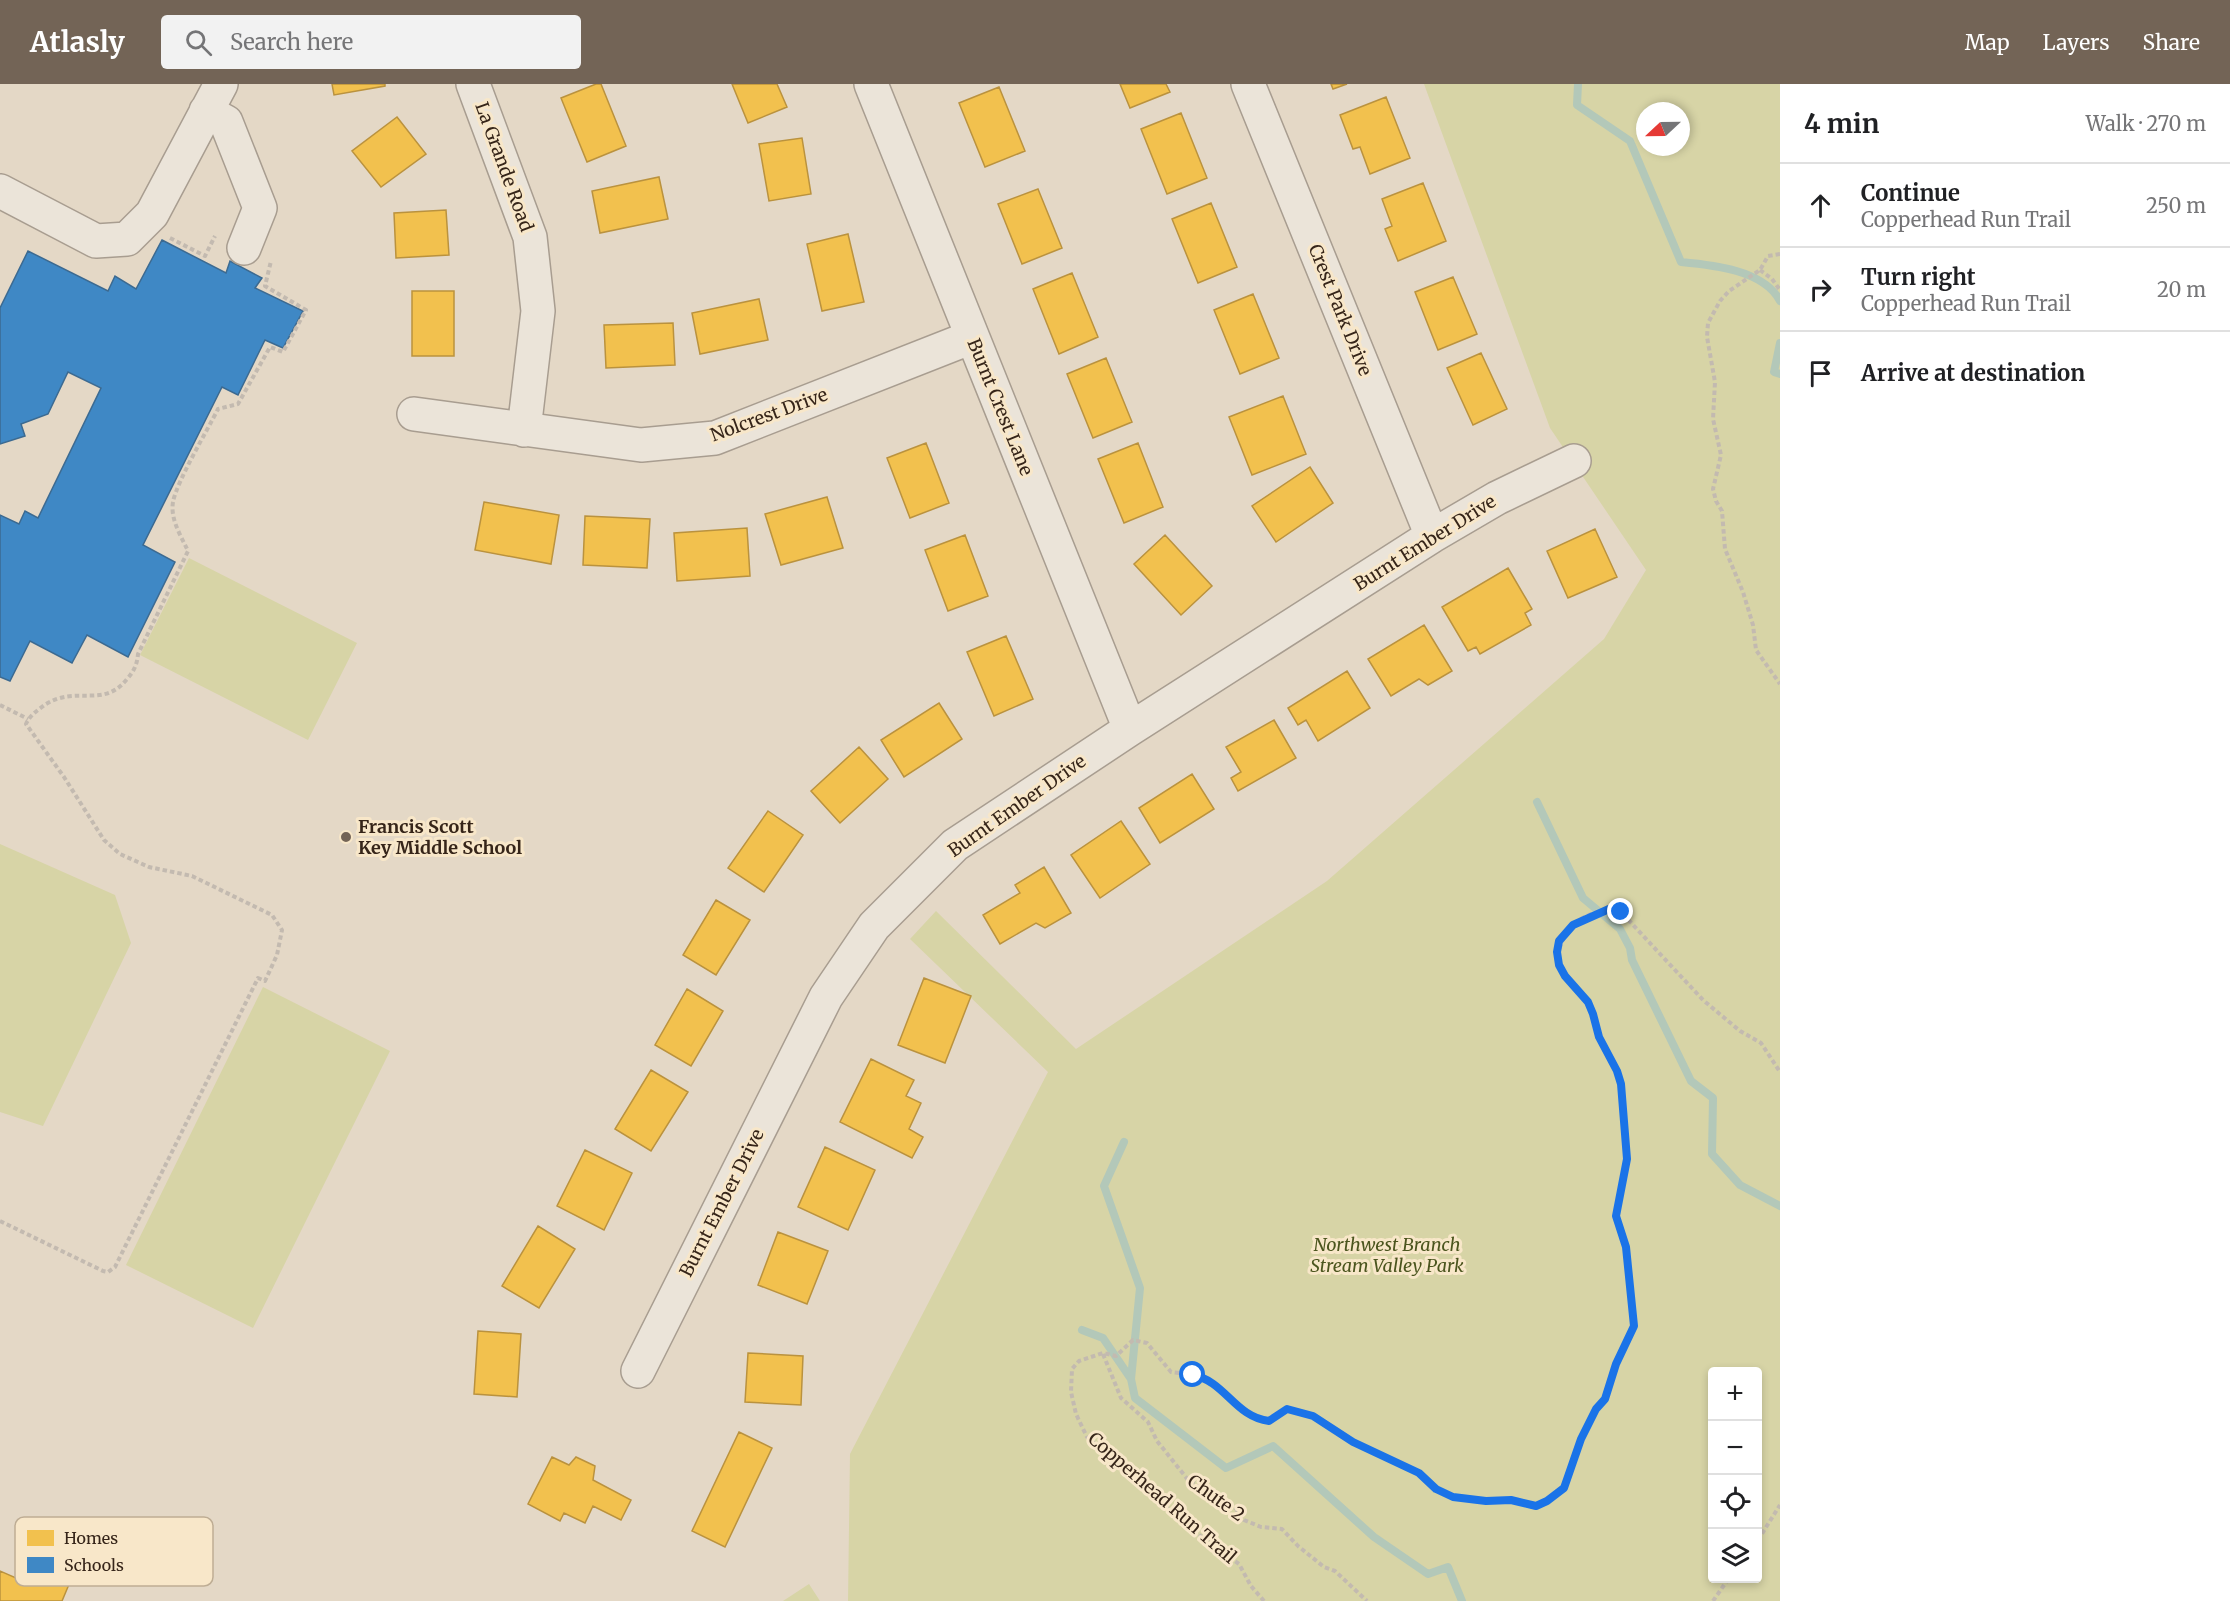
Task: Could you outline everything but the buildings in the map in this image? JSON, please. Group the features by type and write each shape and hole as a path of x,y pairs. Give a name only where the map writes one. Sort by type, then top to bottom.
{"street":[{"name":"La Grande Road","path":"474,84 530,237 538,311 524,430"},
{"name":"Burnt Crest Lane","path":"871,84 1130,729"},
{"name":"Crest Park Drive","path":"1248,84 1432,536"},
{"path":"0,191 96,241 127,239 152,213 213,97"},
{"path":"213,97 226,122 260,208 244,248"},
{"name":"Nolcrest Drive","path":"414,414 641,445 715,438 972,337"},
{"name":"Burnt Ember Drive","path":"638,1371 826,997 874,926 955,845 1130,729 1432,536 1497,498 1574,461"}],"path":[{"path":"0,1221 103,1271 108,1272 115,1267 258,978 265,981 282,938 279,922 272,915 192,876 149,867 120,854 104,840 86,815 64,777 32,735 27,724 28,719 36,710 66,695 96,696 119,690 137,665 138,654 188,551 177,528 174,514 173,502 179,487 218,409 238,404 270,347 283,352 306,310 265,286 273,262 215,236 205,256 160,233"},
{"path":"1780,254 1768,256 1760,270 1729,291 1708,323 1707,337 1715,382 1713,419 1721,455 1713,489 1722,511 1725,549 1743,592 1753,625 1756,650 1780,684"},
{"path":"1760,270 1772,279 1780,290"},
{"path":"0,705 28,719"},
{"name":"Copperhead Run Trail","path":"1264,1601 1251,1586 1239,1564 1228,1559 1195,1532 1088,1437 1076,1414 1071,1392 1072,1369 1079,1361 1103,1353 1116,1356 1132,1340 1147,1343 1171,1372 1203,1377 1215,1383 1238,1408 1257,1420 1269,1421 1287,1409 1313,1416 1353,1442 1419,1473 1436,1489 1453,1497 1486,1501 1511,1500 1536,1506 1564,1488 1581,1439 1596,1409 1605,1399 1616,1364 1634,1326 1626,1247 1616,1216 1627,1159 1621,1084 1617,1071 1599,1037 1588,1002 1559,965 1559,941 1566,932 1583,919 1609,909 1621,912 1703,1000 1740,1031 1761,1043 1780,1072"},
{"name":"Chute 2","path":"1103,1353 1121,1398 1148,1422 1157,1441 1189,1481 1205,1488 1220,1501 1234,1506 1244,1520 1261,1527 1282,1529 1298,1546 1324,1567 1335,1571 1367,1601"},
{"path":"1762,1534 1780,1505"},
{"path":"1713,1601 1726,1583"}],"green space":[{"name":"Northwest Branch Stream Valley Park","path":"1424,84 1780,84 1780,1601 848,1601 850,1454 1048,1072 910,939 936,911 1076,1049 1327,881 1604,639 1646,570 1550,428"},
{"path":"189,558 357,643 308,740 140,655"},
{"path":"0,844 115,895 131,943 43,1126 0,1112"},
{"path":"263,987 390,1051 253,1328 126,1265"},
{"path":"809,1584 820,1601 783,1601"}],"waterway":[{"path":"1578,84 1577,105 1630,141 1681,262 1722,267 1750,276 1762,282 1780,301"},
{"path":"1780,343 1774,372 1780,374"},
{"path":"1537,802 1583,898 1620,929 1630,948 1632,960 1691,1081 1713,1098 1712,1154 1740,1185 1780,1206"},
{"path":"1124,1142 1104,1186 1140,1288 1131,1379 1135,1398 1226,1468 1273,1446 1374,1537 1428,1574 1448,1567 1462,1601"},
{"path":"1082,1330 1103,1338 1131,1379"}],"place":[{"name":"Francis Scott Key Middle School","path":"346,837"}],"route":[{"path":"1193,1375 1215,1383 1238,1408 1257,1420 1269,1421 1287,1409 1313,1416 1353,1442 1419,1473 1436,1489 1453,1497 1486,1501 1511,1500 1536,1506 1564,1488 1576,1450 1590,1419 1605,1399 1616,1364 1634,1326 1626,1247 1616,1216 1617,1200 1626,1173 1627,1159 1621,1084 1617,1071 1599,1037 1588,1002 1565,976 1559,965 1557,952 1559,941 1573,925 1609,909 1621,912"}]}
